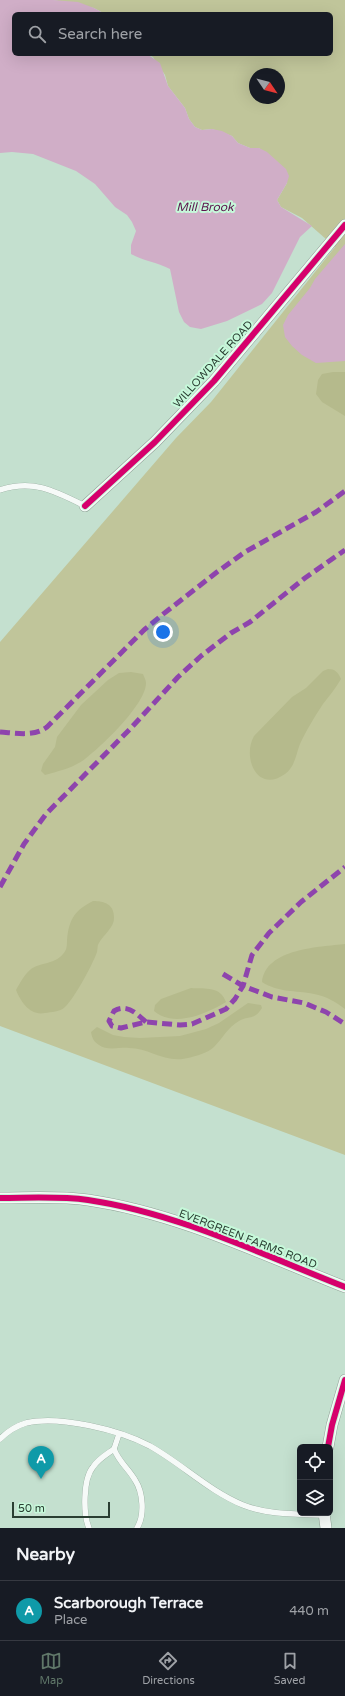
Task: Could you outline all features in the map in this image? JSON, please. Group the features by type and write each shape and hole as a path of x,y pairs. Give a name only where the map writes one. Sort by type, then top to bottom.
{"street":[{"name":"WILLOWDALE ROAD","path":"85,506 155,442 214,381 345,225"},
{"name":"EVERGREEN FARMS ROAD","path":"0,1198 86,1200 126,1207 196,1228 345,1287"},
{"path":"329,1444 332,1425 345,1380"},
{"path":"324,1516 326,1528"}],"lane":[{"path":"0,490 22,485 38,486 68,497 85,506"},
{"path":"0,1439 19,1426 45,1421 69,1423 118,1434 150,1446 218,1492 244,1505 279,1513 297,1513"},
{"path":"89,1528 85,1511 86,1487 89,1474 96,1463 114,1449 118,1434"},
{"path":"114,1449 120,1462 131,1474 138,1486 141,1500 141,1518 137,1528"}],"green space":[{"path":"53,0 345,0 345,1155 0,1026 0,642 176,438 211,402 335,247 302,218 281,207 277,200 287,183 259,148 250,148 238,143 232,136 212,129 202,130 195,127 189,119 185,108 168,86 165,75 151,56 333,56 333,12 101,12 94,8"},
{"path":"345,372 345,416 322,402 316,394 318,380 322,374"},
{"path":"328,669 336,671 341,679 323,704 308,729 300,744 291,768 285,774 275,779 267,779 260,776 254,770 251,763 251,744 254,736 292,697 306,688 323,671"},
{"path":"131,672 143,674 146,683 144,692 139,702 122,724 102,745 76,765 45,775 41,771 43,764 55,747 57,737 81,705 108,680 119,673"},
{"path":"93,901 108,904 114,913 114,921 111,928 98,944 95,957 83,981 69,1003 63,1009 55,1012 40,1013 31,1010 23,1003 16,990 30,970 34,967 51,962 63,954 66,947 71,921 77,912"},
{"path":"345,944 345,1009 323,996 281,990 268,986 262,982 266,971 273,962 283,956 309,948"},
{"path":"191,988 212,989 220,993 226,1002 200,1015 180,1019 162,1016 154,1011 155,1005 161,999"},
{"path":"248,1003 261,1005 262,1008 256,1015 243,1019 235,1024 209,1051 188,1058 172,1059 144,1050 102,1047 96,1043 91,1032 97,1027 113,1035 124,1037 140,1038 180,1036 206,1029 219,1023"}],"water":[{"name":"Mill Brook","path":"0,0 53,0 78,2 101,12 12,12 12,56 150,56 160,63 168,86 185,108 189,119 195,127 202,130 212,129 222,131 232,136 238,143 250,148 259,148 267,152 286,169 289,176 287,183 277,200 281,207 312,226 300,237 272,293 262,304 227,321 201,329 190,327 184,322 179,312 170,269 131,254 131,245 136,231 132,222 127,215 115,207 95,184 76,171 33,154 12,152 0,153"},
{"path":"345,244 345,361 316,363 302,355 292,346 285,337 283,325 288,315 310,288 315,279"}],"marked path":[{"path":"0,732 31,733 47,727 144,630 162,615 245,552 316,512 345,491"},
{"path":"0,887 24,844 46,814 131,728 178,677 201,656 231,633 250,622 305,578 345,550"},
{"path":"146,1022 132,1010 123,1008 114,1011 109,1021 112,1026 121,1028 146,1022 180,1025 192,1024 226,1009 235,999 243,986 252,955 269,933 301,902 345,867"},
{"path":"223,974 243,986 272,997 304,1003 326,1012 345,1024"}],"cycle path":[{"path":"85,506 155,442 214,381 345,225"},
{"path":"0,1198 55,1198 88,1200 154,1214 250,1248 345,1287"},
{"path":"329,1444 332,1425 345,1380"}],"place":[{"name":"Scarborough Terrace","path":"41,1479"}]}
